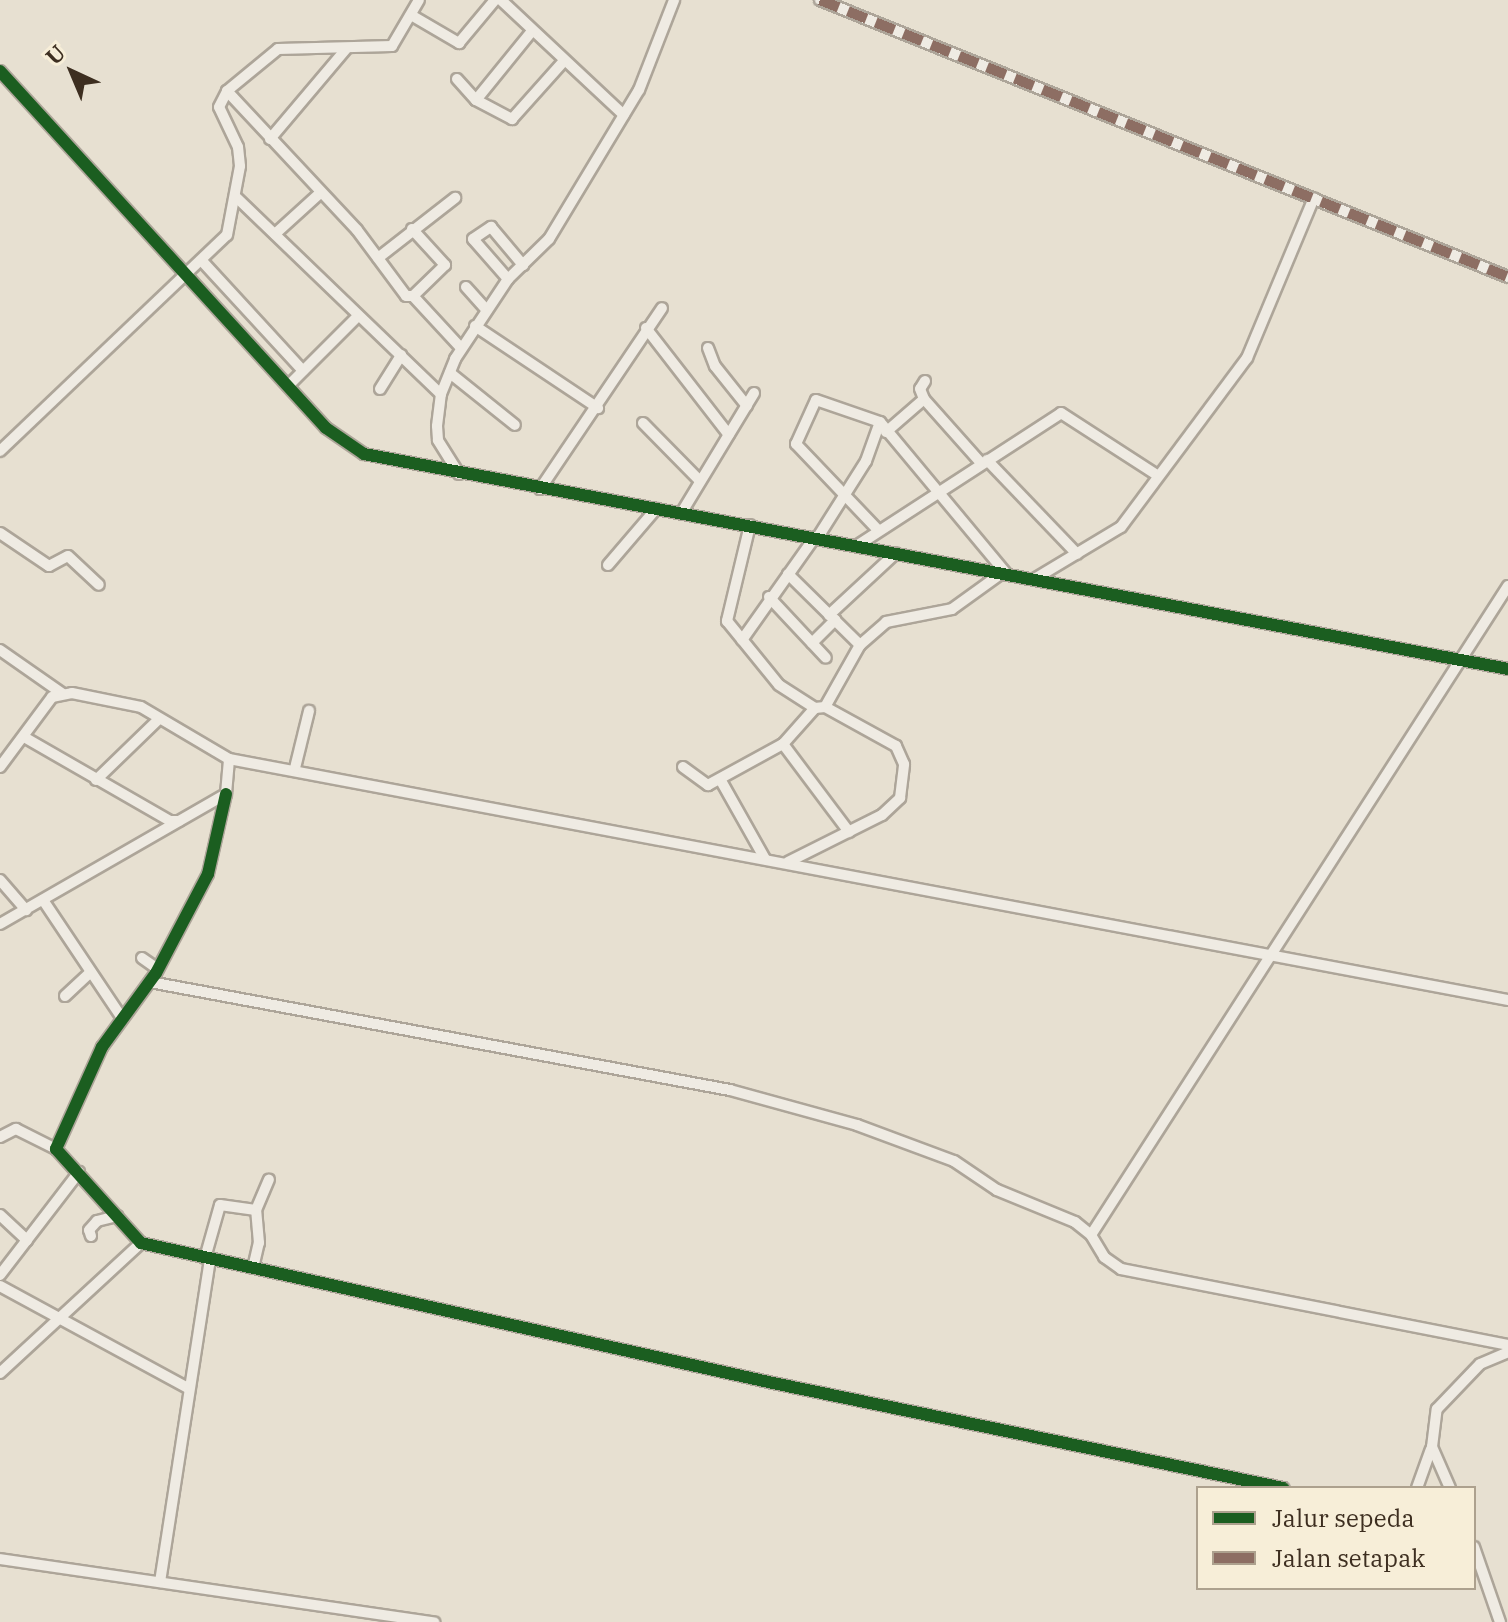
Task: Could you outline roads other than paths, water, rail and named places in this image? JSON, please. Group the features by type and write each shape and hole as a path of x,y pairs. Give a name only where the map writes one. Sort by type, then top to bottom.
{"street":[{"path":"0,451 187,277 227,235 237,198 238,147 219,107 227,91 278,49 392,46 419,0"},
{"path":"459,474 438,440 441,394 461,348 508,279 549,239 651,67 674,0"},
{"path":"820,0 1508,277"},
{"path":"411,15 459,43 493,1 532,31 624,115"},
{"path":"476,100 532,31"},
{"path":"270,139 346,49"},
{"path":"457,79 476,100 512,119 563,62"},
{"path":"0,71 288,386 337,437 364,454 1508,669"},
{"path":"227,91 378,258 406,296 413,296 445,265 412,229"},
{"path":"275,234 320,193"},
{"path":"237,198 441,394"},
{"path":"378,258 455,198"},
{"path":"1036,578 1121,527 1247,358 1314,198"},
{"path":"508,279 473,239 491,227 523,265"},
{"path":"202,261 303,371"},
{"path":"466,287 487,310"},
{"path":"413,296 461,348"},
{"path":"540,489 598,408 608,383 662,308"},
{"path":"288,386 358,316"},
{"path":"475,326 598,408"},
{"path":"646,328 729,435"},
{"path":"708,348 715,366 747,406"},
{"path":"380,389 401,355"},
{"path":"450,373 515,425"},
{"path":"925,381 920,389 924,399 1077,554"},
{"path":"682,512 754,393"},
{"path":"742,640 767,612 769,597 816,537 866,461 883,427 924,399"},
{"path":"878,530 796,444 813,403 822,400 883,427 940,491 1004,573"},
{"path":"858,545 1061,413 1157,475"},
{"path":"643,423 699,480"},
{"path":"608,565 656,509"},
{"path":"750,525 727,621 779,685 896,746 904,764 905,782 893,808 787,862"},
{"path":"0,533 49,566 68,556 99,585"},
{"path":"812,643 832,618 896,553"},
{"path":"683,767 705,784 783,744 820,707 860,645 886,622 952,609 1004,573"},
{"path":"788,574 860,645"},
{"path":"1091,1235 1508,586"},
{"path":"769,597 826,658"},
{"path":"0,650 63,694"},
{"path":"0,767 52,697 63,694 141,707 229,759 295,768 1508,1000"},
{"path":"295,768 309,711"},
{"path":"96,780 159,719"},
{"path":"24,737 170,821 179,821"},
{"path":"783,744 849,832"},
{"path":"56,1149 102,1047 158,969 213,862 226,794 229,759"},
{"path":"720,779 765,859"},
{"path":"0,924 226,794"},
{"path":"0,880 26,910"},
{"path":"43,900 122,1018"},
{"path":"142,958 158,969"},
{"path":"65,996 91,972"},
{"path":"150,982 744,1094 857,1125 954,1161 997,1190 1075,1222 1091,1235 1104,1257 1121,1269 1508,1345"},
{"path":"0,1137 16,1129 56,1149 141,1243 773,1383 1273,1486"},
{"path":"0,1275 79,1172"},
{"path":"253,1268 259,1243 256,1210 269,1180"},
{"path":"160,1582 208,1259 220,1205 256,1210"},
{"path":"0,1215 27,1240"},
{"path":"91,1236 89,1230 97,1221 117,1216"},
{"path":"0,1373 141,1243"},
{"path":"0,1286 188,1388"},
{"path":"1418,1486 1428,1468 1435,1414 1480,1364 1508,1352"},
{"path":"1432,1447 1449,1486"},
{"path":"1476,1553 1500,1621"},
{"path":"0,1559 434,1622"}]}
